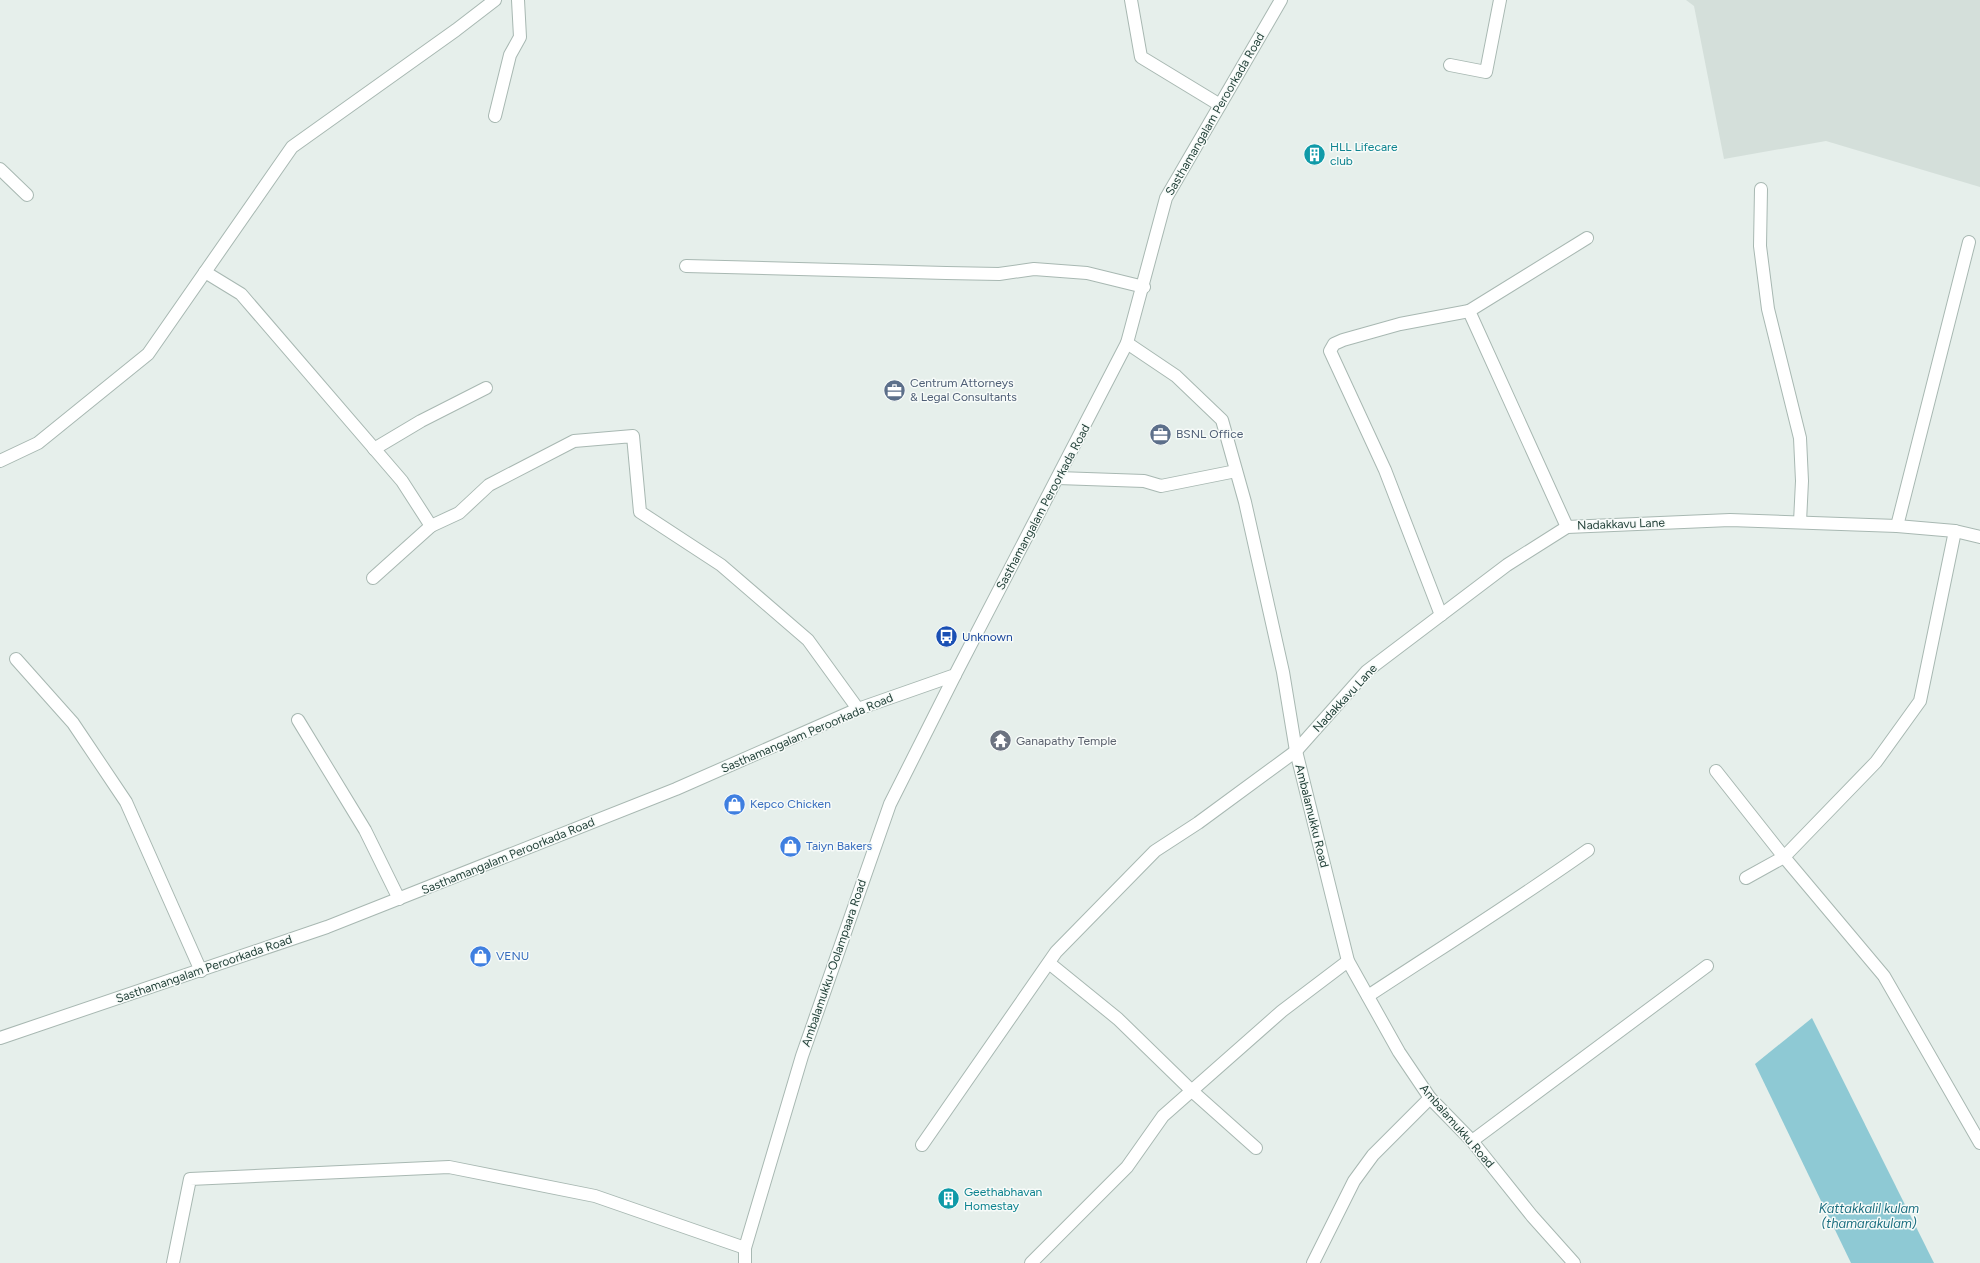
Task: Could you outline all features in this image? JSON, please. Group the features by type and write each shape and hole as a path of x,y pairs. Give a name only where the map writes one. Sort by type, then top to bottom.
{"street":[{"path":"0,461 38,443 148,354 292,147 496,0"},
{"path":"494,116 510,55 520,37 518,0"},
{"path":"1131,0 1140,57 1220,105"},
{"name":"Sasthamangalam Peroorkada Road","path":"0,1038 327,927 668,792 858,709 955,674 1128,343 1144,287 1166,198 1281,0"},
{"path":"1450,65 1486,72 1500,0"},
{"path":"0,169 27,195"},
{"path":"1761,189 1760,246 1768,309 1800,438 1802,481 1800,522"},
{"path":"1441,616 1385,470 1330,351 1334,344 1343,340 1400,324 1469,311 1587,238"},
{"path":"1897,526 1968,242"},
{"path":"686,266 999,274 1034,269 1087,272 1144,287"},
{"path":"205,272 241,294 402,481 431,526"},
{"path":"1469,311 1567,527"},
{"name":"Ambalamukku Road","path":"1128,343 1176,376 1222,420 1245,502 1283,672 1296,751 1348,960 1399,1052 1430,1098 1472,1141 1532,1216 1574,1263"},
{"path":"374,449 421,421 486,388"},
{"path":"373,578 431,526 459,513 489,485 574,441 633,436 640,512 721,565 808,640 858,709"},
{"path":"1058,478 1144,481 1161,486 1236,471"},
{"name":"Nadakkavu Lane","path":"922,1145 1056,952 1155,851 1198,823 1296,751 1367,671 1507,566 1567,527 1730,520 1897,526 1955,531 1980,537"},
{"path":"1746,878 1784,857 1876,762 1920,701 1955,531"},
{"path":"16,659 73,723 126,802 201,971"},
{"name":"Ambalamukku-Oolampaara Road","path":"745,1263 745,1248 802,1056 890,804 955,674"},
{"path":"298,720 365,830 399,899"},
{"path":"1716,771 1784,857 1884,976 1980,1143"},
{"path":"1368,996 1500,909 1525,895 1588,850"},
{"path":"1031,1263 1127,1166 1163,1116 1282,1011 1348,960"},
{"path":"1048,963 1118,1019 1192,1091 1256,1148"},
{"path":"1472,1141 1706,966"},
{"path":"1313,1263 1354,1181 1373,1155 1430,1098"},
{"path":"173,1263 190,1178 449,1167 595,1196 745,1248"}],"shaded area":[{"path":"1686,0 1980,0 1980,187 1826,141 1724,159 1694,6"}],"water":[{"name":"Kattakkalil kulam (thamarakulam)","path":"1812,1018 1934,1263 1851,1263 1755,1064"}],"place":[{"name":"HLL Lifecare club","path":"1315,154"},
{"name":"Centrum Attorneys & Legal Consultants","path":"895,390"},
{"name":"BSNL Office","path":"1161,434"},
{"name":"Unknown","path":"947,637"},
{"name":"Ganapathy Temple","path":"1001,741"},
{"name":"Kepco Chicken","path":"734,804"},
{"name":"Taiyn Bakers","path":"790,846"},
{"name":"VENU","path":"480,956"},
{"name":"Geethabhavan Homestay","path":"948,1199"}]}
